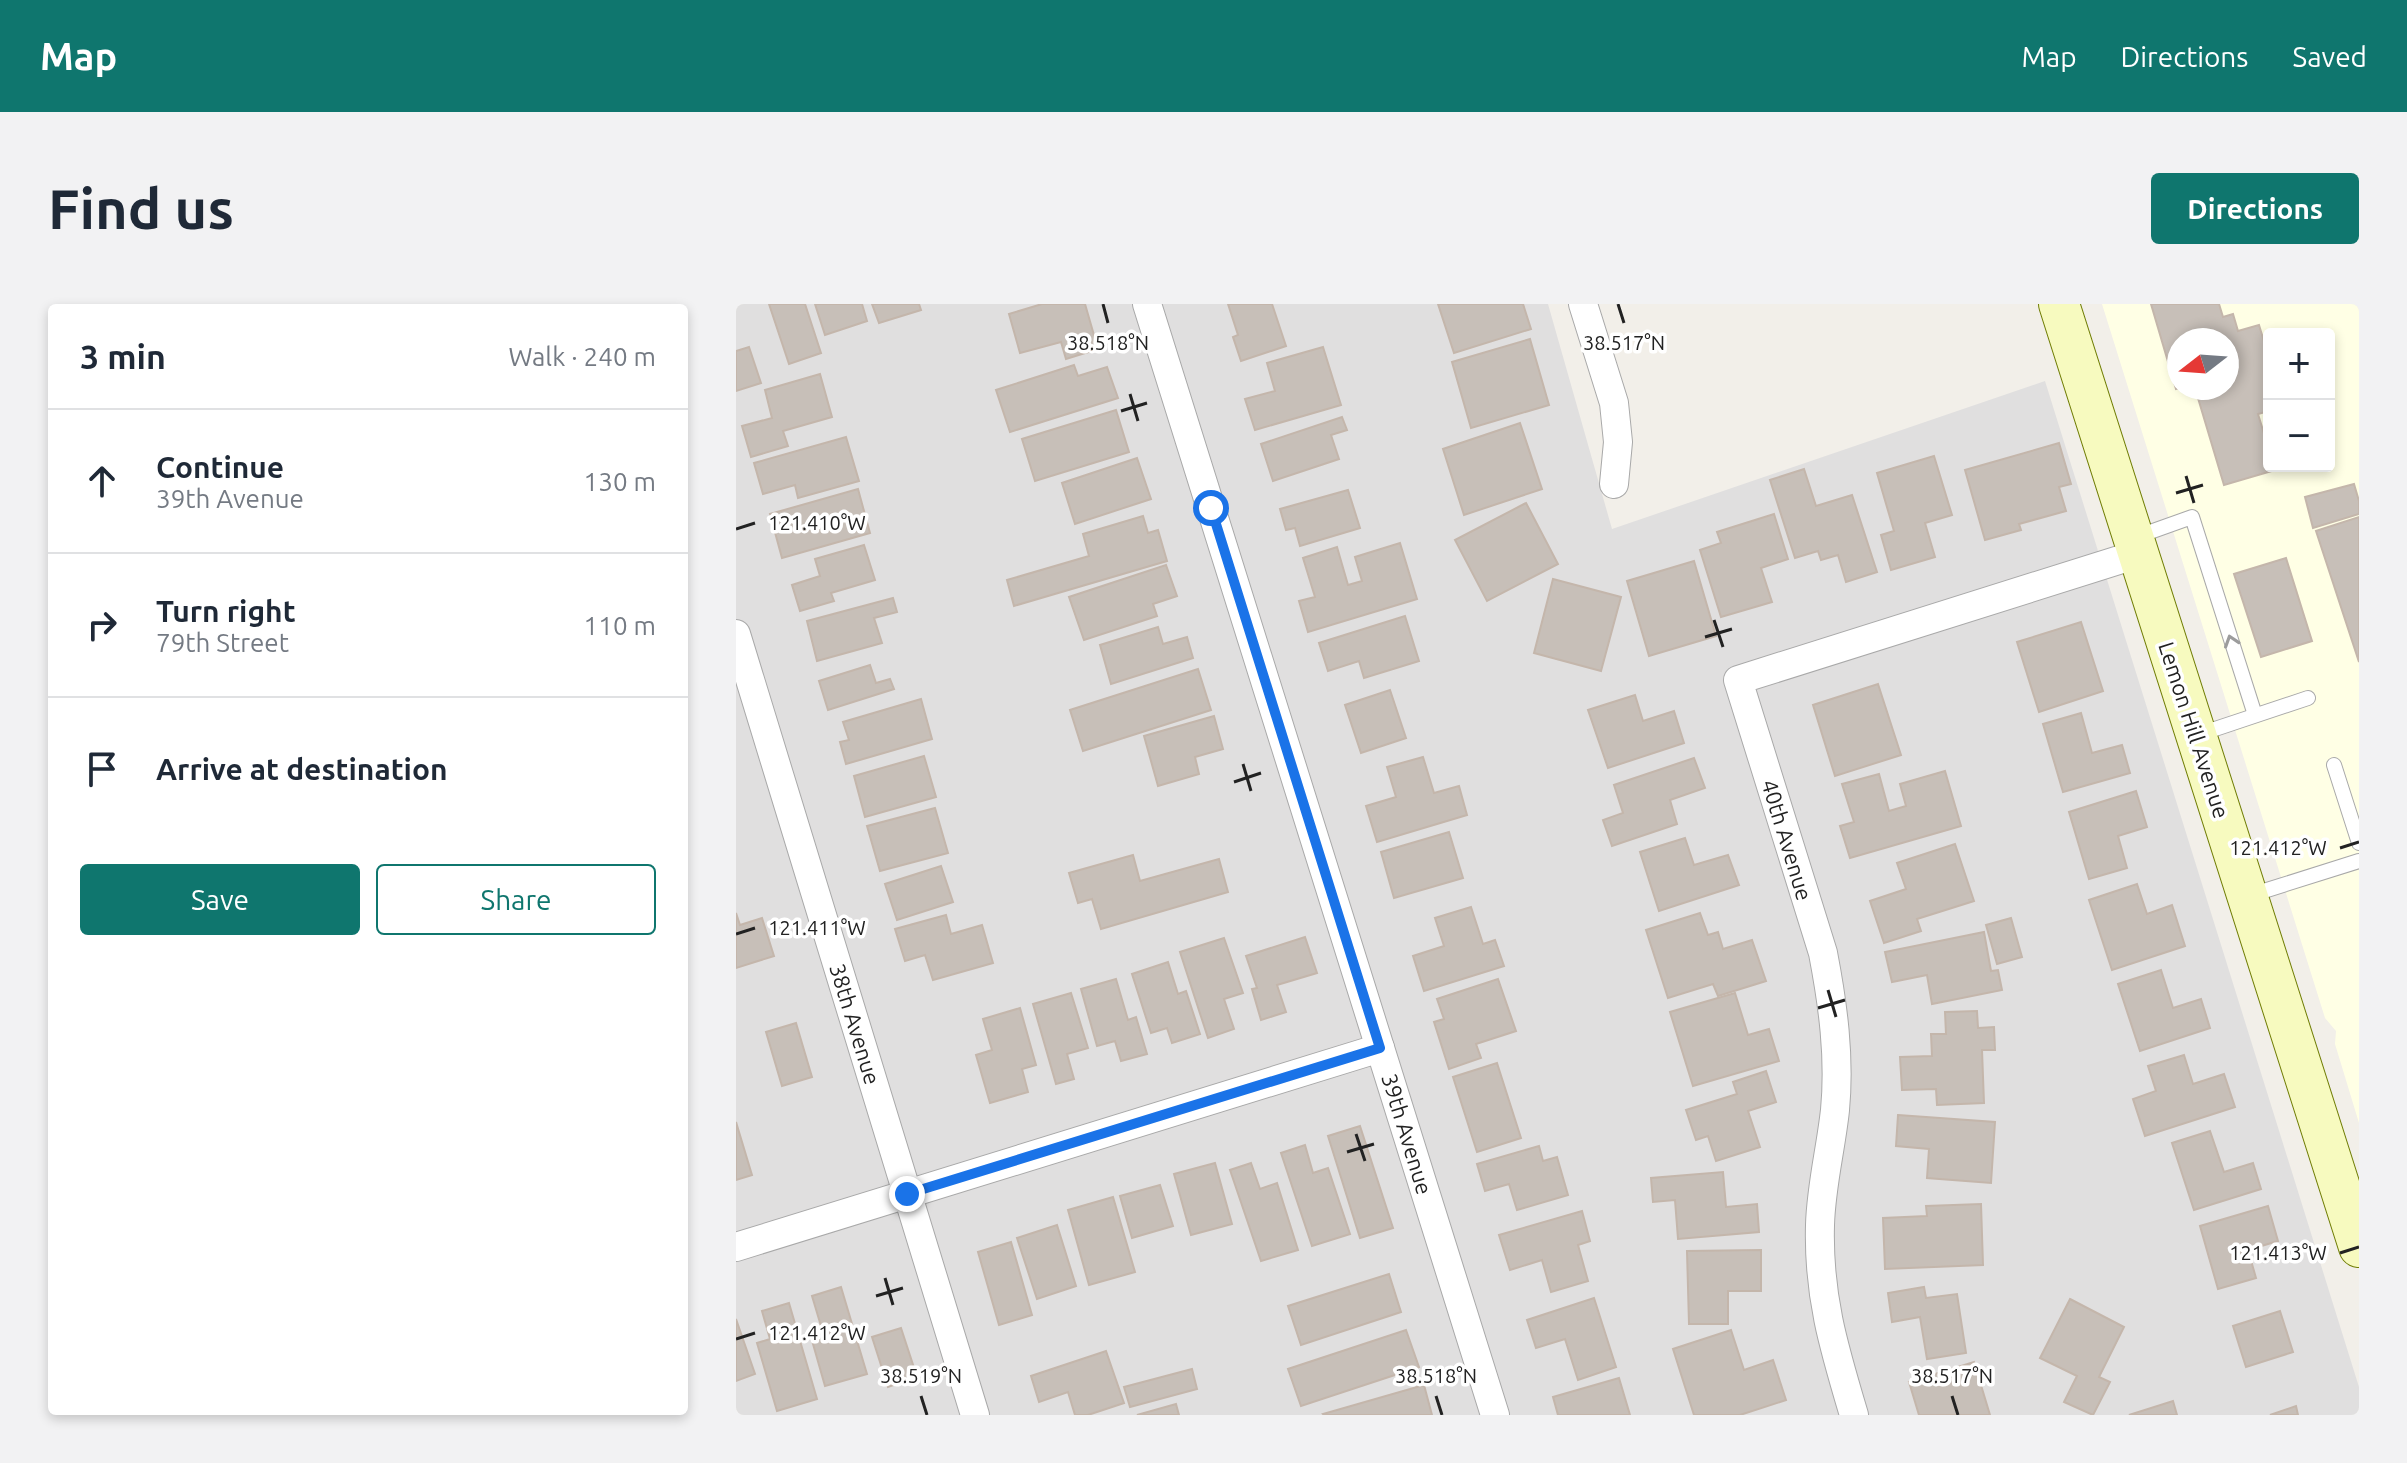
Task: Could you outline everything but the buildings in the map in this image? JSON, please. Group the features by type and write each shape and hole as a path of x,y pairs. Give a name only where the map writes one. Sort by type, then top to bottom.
{"street":[{"name":"39th Avenue","path":"1147,304 1495,1415"},
{"path":"1583,304 1614,403 1618,442 1614,484"},
{"name":"Lemon Hill Avenue","path":"2059,304 2359,1247"},
{"name":"40th Avenue","path":"1854,1415 1829,1333 1822,1282 1820,1223 1836,1096 1837,1055 1832,999 1823,953 1738,680 2136,546"},
{"name":"38th Avenue","path":"736,634 975,1415"},
{"path":"736,1247 1380,1048"}],"lane":[{"path":"2136,546 2192,517 2255,715"},
{"path":"2196,735 2308,698"},
{"path":"2334,765 2359,843"},
{"path":"2247,896 2359,861"}],"shaded area":[{"path":"736,304 1548,304 1612,529 2045,381 2359,1387 2359,1415 736,1415"},
{"path":"2102,304 2359,304 2359,1123 2335,1044 2336,1031 2325,1018"}],"route":[{"path":"907,1194 1380,1048 1211,508"}]}
